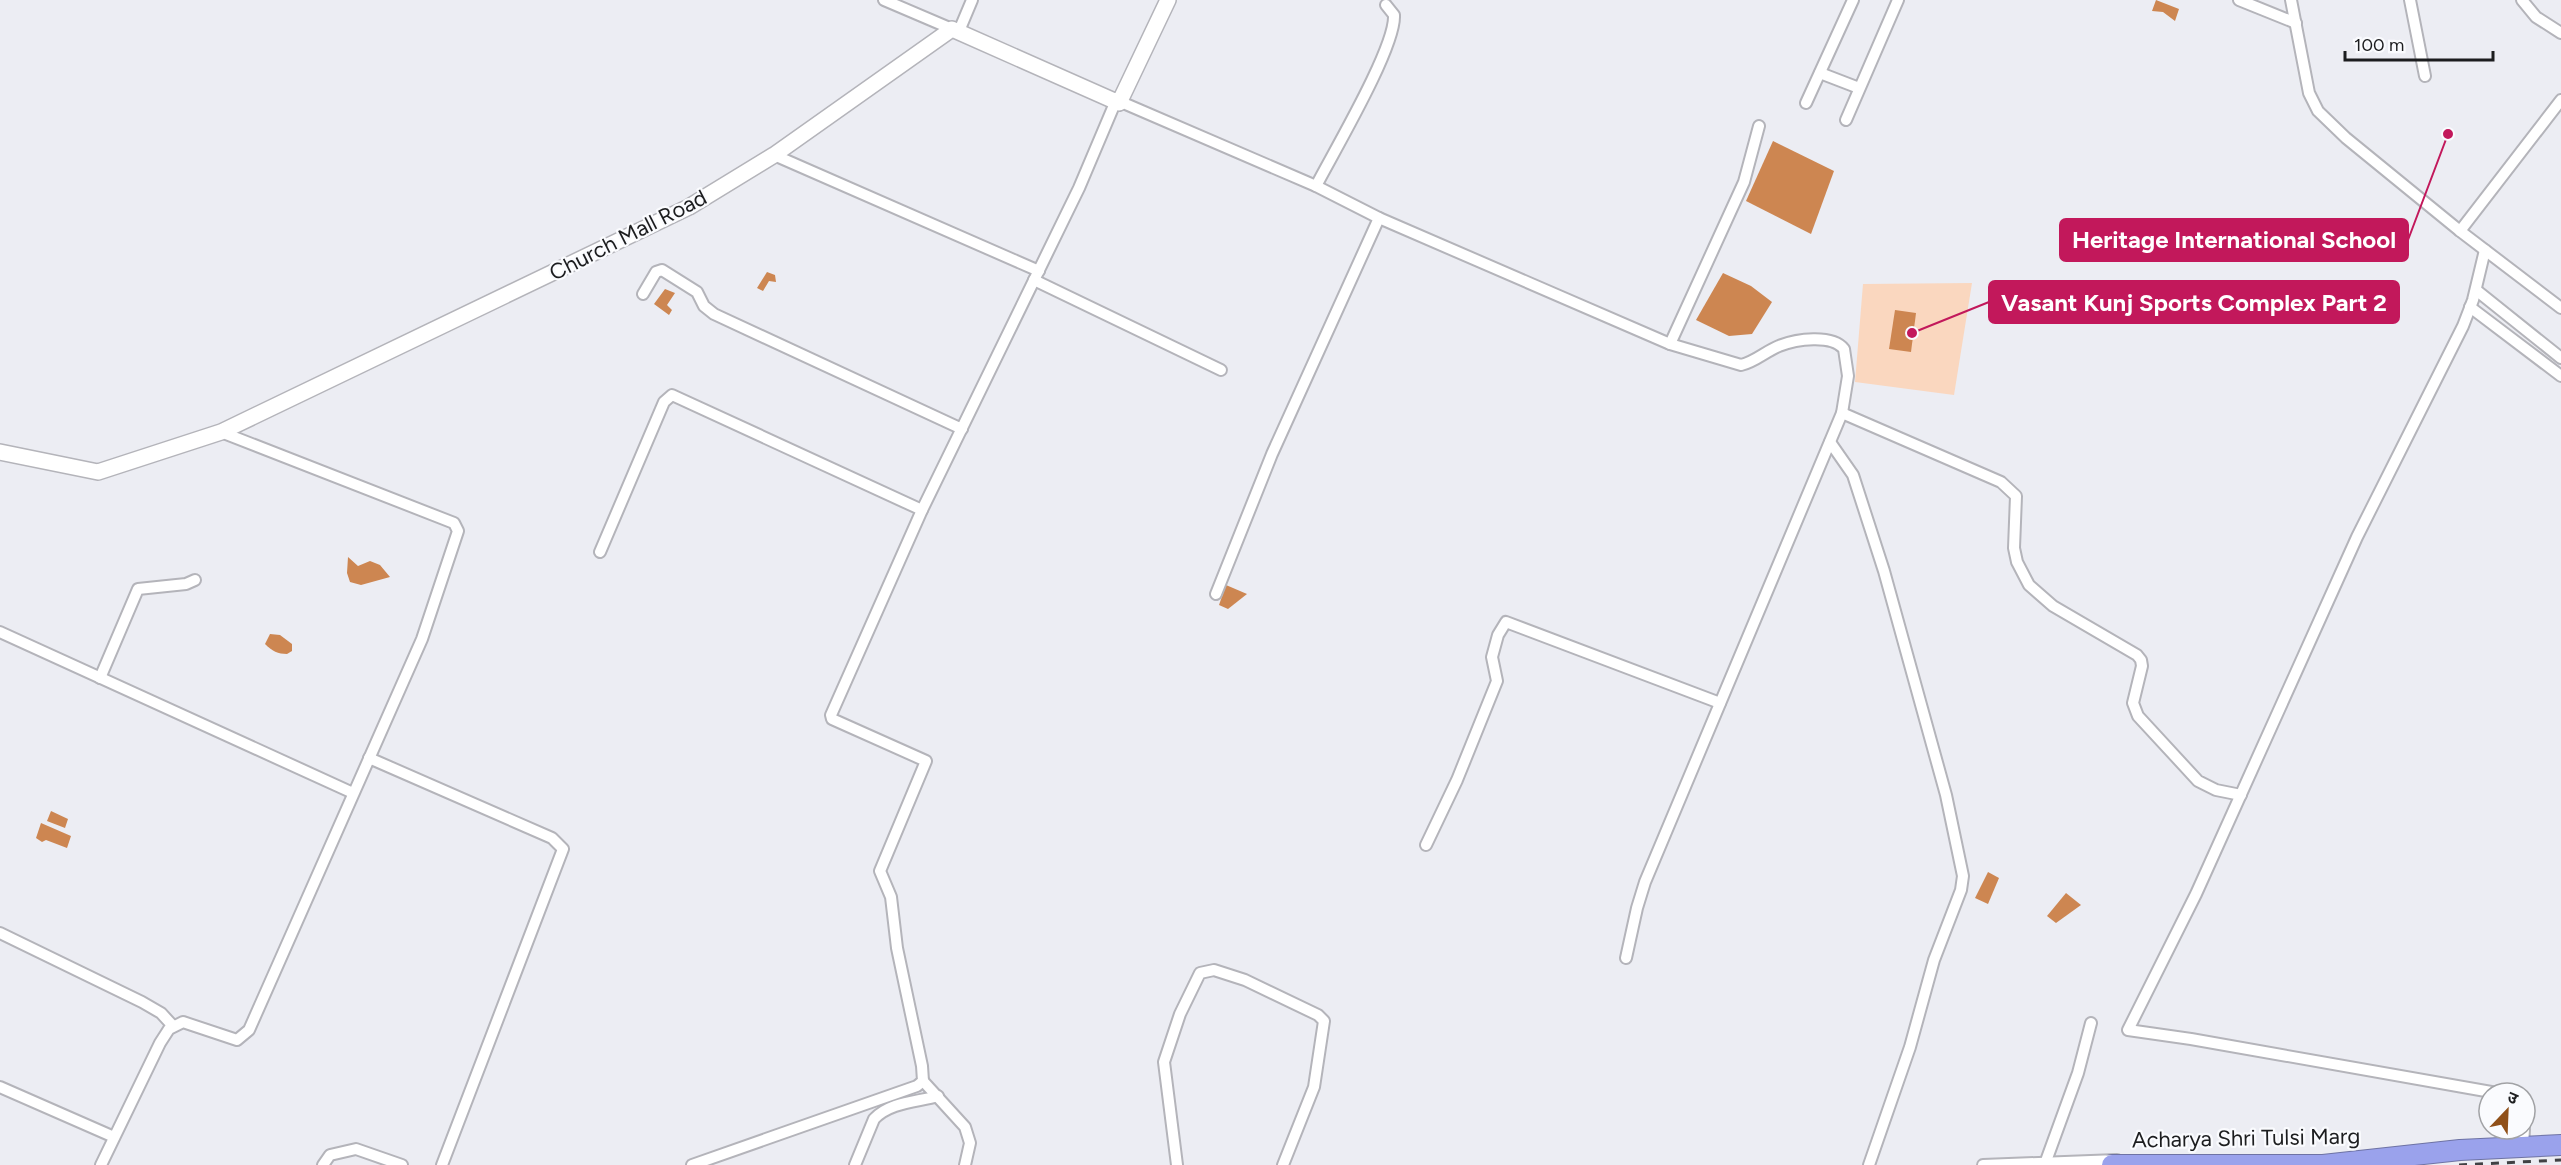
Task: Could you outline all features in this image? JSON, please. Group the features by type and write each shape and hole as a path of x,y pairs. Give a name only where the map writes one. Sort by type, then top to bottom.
{"highway":[{"name":"Acharya Shri Tulsi Marg","path":"2537,1140 2561,1145"},
{"name":"Acharya Shri Tulsi Marg","path":"2112,1165 2323,1165 2502,1141"}],"street":[{"path":"884,0 1316,186 1379,218 1670,344 1741,365 1780,345 1795,341 1834,342 1840,345 1846,356 1848,376 1842,413 1639,897 1626,958"},
{"path":"955,30 972,0"},
{"path":"965,1165 969,1136 960,1119 923,1081 922,1066 897,948 891,897 880,871 926,761 831,717 922,510 1168,0"},
{"path":"1806,103 1853,0"},
{"path":"1846,120 1898,0"},
{"path":"2239,0 2296,23"},
{"path":"2291,0 2309,93 2318,111 2346,138 2460,231 2561,308"},
{"path":"2410,0 2425,76"},
{"path":"2522,0 2536,17 2561,33"},
{"path":"1316,186 1369,86 1392,31 1394,15 1386,5"},
{"name":"Church Mall Road","path":"0,452 98,472 221,432 689,207 774,155 955,30"},
{"path":"1820,73 1859,88"},
{"path":"2460,231 2560,102"},
{"path":"1670,344 1744,182 1759,126"},
{"path":"774,155 1036,275 1221,370"},
{"path":"1216,594 1272,454 1379,218"},
{"path":"2477,1089 2192,1039 2128,1030 2196,894 2357,537 2470,307 2486,250"},
{"path":"643,294 656,272 662,270 697,292 704,306 714,314 962,429"},
{"path":"2476,290 2561,358"},
{"path":"2470,307 2561,376"},
{"path":"600,552 664,402 672,395 922,510"},
{"path":"1842,413 2001,482 2012,490 2017,502 2013,534 2015,557 2029,585 2053,606 2137,655 2142,666 2133,704 2138,716 2198,781 2216,790 2241,795"},
{"path":"101,1165 160,1043 173,1026 179,1023 190,1024 237,1040 245,1035 422,639 458,526 221,432"},
{"path":"1830,441 1853,475 1884,571 1946,795 1963,876 1961,890 1934,960 1910,1047 1869,1165"},
{"path":"100,678 138,589 195,580"},
{"path":"1426,846 1457,780 1497,681 1492,657 1498,635 1506,622 1720,703"},
{"path":"0,632 353,793"},
{"path":"369,758 552,838 563,849 442,1165"},
{"path":"0,933 142,1002 161,1013 173,1026"},
{"path":"1177,1165 1164,1062 1192,986 1200,972 1207,970 1245,980 1318,1014 1324,1021 1314,1087 1283,1165"},
{"path":"2046,1161 2078,1073 2091,1023"},
{"path":"692,1165 917,1086 923,1081"},
{"path":"0,1087 114,1137"},
{"path":"855,1165 874,1119 879,1113 893,1106 938,1096"},
{"path":"2537,1138 2561,1138"},
{"path":"1983,1165 2046,1161 2328,1160 2486,1141"},
{"path":"323,1165 330,1155 356,1149 402,1165"}],"shaded area":[{"path":"2156,0 2179,9 2175,21 2163,12 2152,11"},
{"path":"1773,141 1834,171 1811,234 1746,201"},
{"path":"767,272 775,275 776,282 769,281 763,291 757,288"},
{"path":"1723,273 1751,286 1772,302 1752,334 1729,336 1696,320"},
{"path":"1972,283 1954,395 1855,382 1863,284"},
{"path":"665,289 675,293 667,305 672,310 669,315 654,304"},
{"path":"1895,310 1916,313 1911,352 1889,349"},
{"path":"348,557 358,566 370,561 380,565 390,577 361,585 350,582 347,573"},
{"path":"1226,585 1247,594 1228,609 1219,605"},
{"path":"270,634 280,635 292,644 292,651 284,654 270,649 265,644"},
{"path":"51,811 68,819 65,828 47,821"},
{"path":"41,823 71,836 67,848 46,840 42,842 36,838"},
{"path":"1988,872 1999,878 1988,904 1975,898"},
{"path":"2066,893 2081,905 2056,923 2047,916"}],"railway":[{"path":"2459,1165 2561,1160"}],"place":[{"name":"Heritage International School","path":"2448,134"},
{"name":"Vasant Kunj Sports Complex Part 2","path":"1912,333"}]}
